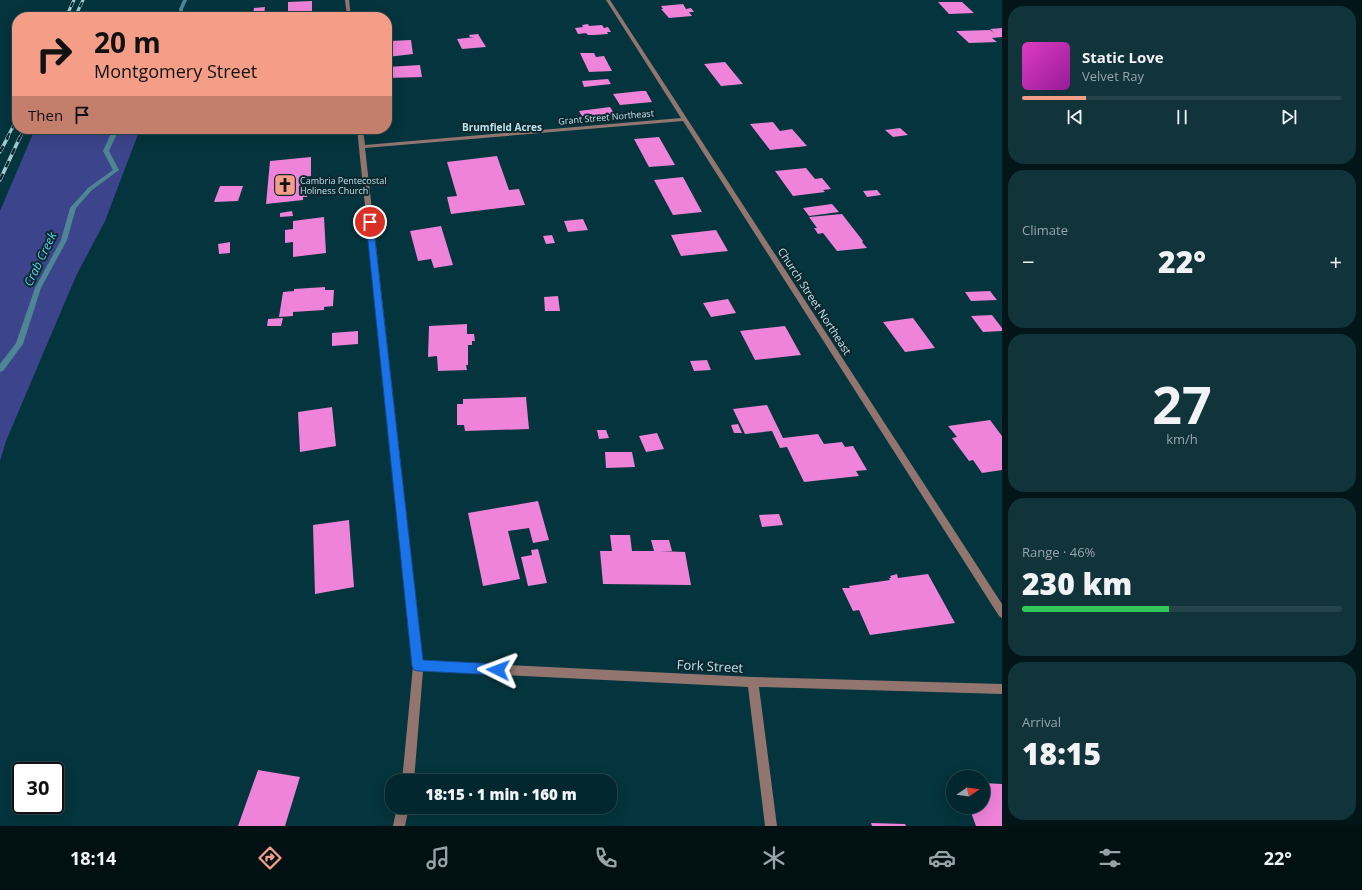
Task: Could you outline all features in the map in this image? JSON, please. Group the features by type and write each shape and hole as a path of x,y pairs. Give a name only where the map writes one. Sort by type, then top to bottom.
{"street":[{"path":"347,0 348,12"},
{"name":"Church Street Northeast","path":"608,0 1002,613"},
{"name":"Grant Street Northeast","path":"361,147 684,119"},
{"path":"360,134 418,666 409,774"},
{"name":"Fork Street","path":"418,666 753,682 1002,689"},
{"path":"753,682 770,826"},
{"path":"399,826 402,814"}],"shaded area":[{"path":"33,134 138,134 105,221 76,276 6,441 0,461 0,211"}],"building":[{"path":"312,1 312,12 288,12 288,2"},
{"path":"938,2 962,2 974,13 949,14"},
{"path":"683,4 686,9 691,8 694,12 689,12 692,16 669,18 661,9 663,9 661,6"},
{"path":"265,7 264,12 253,12 254,8"},
{"path":"588,24 589,26 602,25 604,28 608,27 611,32 607,32 608,34 594,35 588,35 586,33 578,34 575,28 583,27 582,25"},
{"path":"1002,28 1002,37 992,38 997,42 969,43 956,31 990,30 994,33 990,29"},
{"path":"478,34 486,47 462,49 457,39 475,37 470,37 469,35"},
{"path":"411,40 413,54 392,56 392,41"},
{"path":"580,53 594,53 596,57 604,56 612,71 589,72"},
{"path":"725,62 743,84 721,86 704,64"},
{"path":"420,65 422,77 392,78 392,67"},
{"path":"608,79 611,84 584,87 582,81"},
{"path":"646,91 652,102 620,105 613,94"},
{"path":"610,107 616,116 584,120 579,111"},
{"path":"773,122 780,131 792,129 807,146 770,150 750,124"},
{"path":"900,128 908,135 893,137 885,130"},
{"path":"659,137 675,165 649,167 634,139"},
{"path":"497,156 509,190 519,189 525,205 451,214 447,197 457,196 447,162"},
{"name":"Cambria Pentecostal Holiness Church","path":"311,157 311,176 303,177 303,192 307,192 307,197 303,197 303,200 266,204 270,161"},
{"path":"806,168 815,179 822,178 831,189 823,190 825,192 793,196 775,171"},
{"path":"683,177 702,212 673,215 654,180"},
{"path":"220,186 243,186 238,201 214,202"},
{"path":"877,190 881,195 867,197 863,191"},
{"path":"832,204 839,212 809,216 803,208"},
{"path":"292,211 293,216 280,217 280,213"},
{"path":"842,214 867,248 837,251 823,233 818,234 814,228 817,228 809,217"},
{"path":"324,217 326,253 293,257 293,242 285,243 285,230 293,229 293,221"},
{"path":"583,219 588,230 568,232 564,221"},
{"path":"441,226 453,265 434,268 431,259 418,261 410,231"},
{"path":"716,230 728,251 681,256 671,235"},
{"path":"552,235 555,243 546,244 543,236"},
{"path":"230,242 230,253 219,254 218,244"},
{"path":"325,287 325,290 334,290 333,306 324,307 324,310 293,312 293,316 279,317 283,292 294,291 294,289"},
{"path":"990,291 997,300 971,301 965,292"},
{"path":"558,296 560,311 545,311 544,297"},
{"path":"728,299 736,313 711,317 703,303"},
{"path":"992,315 1002,328 1002,331 983,332 971,316"},
{"path":"283,318 281,326 267,326 268,319"},
{"path":"913,318 935,348 905,352 883,322"},
{"path":"467,324 467,334 474,334 475,341 472,341 472,345 468,345 467,370 438,371 437,356 428,357 429,326"},
{"path":"785,326 801,355 755,360 740,331"},
{"path":"358,331 358,344 332,346 332,333"},
{"path":"707,360 711,370 694,371 690,361"},
{"path":"526,397 529,429 465,431 464,425 457,425 457,404 463,404 463,399"},
{"path":"767,405 783,438 818,434 824,444 842,442 845,447 853,446 867,470 856,471 859,476 804,482 787,447 780,448 772,431 745,434 733,409"},
{"path":"332,407 336,446 300,452 298,412"},
{"path":"990,420 1002,436 1002,470 982,473 973,460 969,461 952,438 957,437 948,426"},
{"path":"738,424 742,433 734,433 731,425"},
{"path":"597,430 606,430 609,438 599,439"},
{"path":"657,433 664,449 646,452 639,436"},
{"path":"605,452 632,452 635,467 606,468"},
{"path":"538,501 549,540 533,543 529,528 508,531 520,579 483,586 468,513"},
{"path":"779,514 783,525 762,527 759,515"},
{"path":"349,520 354,587 315,594 313,525"},
{"path":"610,535 630,535 632,551 654,551 651,540 669,540 672,551 660,551 685,552 691,585 603,584 600,551 612,551"},
{"path":"538,549 547,583 528,586 521,557 532,555 531,550"},
{"path":"897,574 898,578 928,574 955,623 870,635 859,610 853,611 842,588 850,588 849,586 890,580 890,576"},
{"path":"258,770 300,777 285,826 238,826"},
{"path":"990,783 1002,784 1002,826 976,826 972,814 990,814"},
{"path":"871,823 905,824 906,826 872,826"}],"waterway":[{"name":"Crab Creek","path":"181,12 185,0"},
{"name":"Crab Creek","path":"0,369 19,344 38,288 64,240 73,208 90,189 116,170 106,151 114,134"}],"railway":[{"path":"68,12 74,0"},
{"path":"77,12 83,0"},
{"path":"7,138 12,128"},
{"path":"20,138 22,134"},
{"path":"0,152 8,137"},
{"path":"0,180 20,137"}],"place":[{"name":"Cambria Pentecostal Holiness Church","path":"285,185"}],"district":[{"name":"Brumfield Acres","path":"502,127"}],"route":[{"path":"370,222 418,666 498,670"}]}
